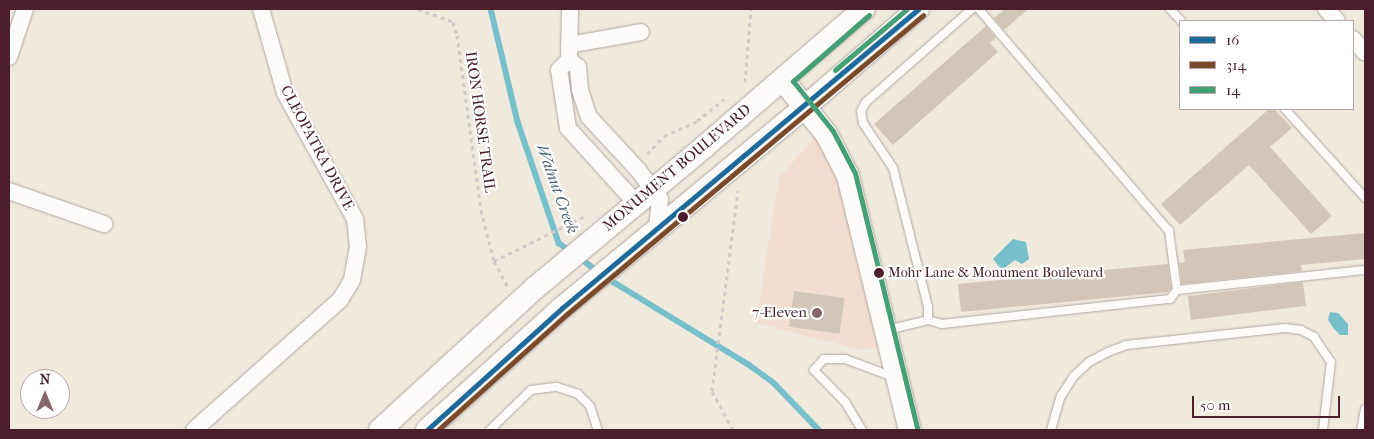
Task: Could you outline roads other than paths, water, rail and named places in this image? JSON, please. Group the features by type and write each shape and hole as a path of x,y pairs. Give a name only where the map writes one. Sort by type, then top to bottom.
{"main road":[{"name":"MONUMENT BOULEVARD","path":"380,430 535,288 596,221 644,196 783,80 864,9"},
{"path":"427,430 562,308 806,106 918,9"},
{"path":"783,80 828,135 848,176 910,430"}],"street":[{"path":"9,58 25,9"},
{"name":"CLEOPATRA DRIVE","path":"194,430 340,300 352,280 358,247 355,219 285,94 261,9"},
{"path":"570,9 569,53 559,70 568,128 644,196 660,199 657,228"},
{"path":"1326,9 1336,20"},
{"path":"569,53 641,32"},
{"path":"1354,40 1365,54"},
{"path":"569,53 578,67 580,90 589,117 644,196"},
{"path":"9,191 104,224"}],"lane":[{"path":"928,320 928,307 893,168 863,122 861,111 866,102 972,9"},
{"path":"887,330 928,320 942,324 1170,299 1177,290 1169,231 980,9"},
{"path":"1170,9 1180,20"},
{"path":"1286,110 1365,198"},
{"path":"1177,290 1365,270"},
{"path":"1051,430 1061,396 1074,376 1089,362 1108,352 1126,345 1285,328 1302,330 1314,337 1331,362 1323,430"},
{"path":"862,430 845,402 814,370 824,359 845,359 898,378"},
{"path":"490,430 531,390 557,387 578,394 590,406 598,430"},
{"path":"1361,430 1365,409"}],"water":[{"path":"1013,239 1026,242 1029,259 1022,264 1015,260 1002,270 993,259"},
{"path":"1330,312 1338,313 1348,324 1348,335 1340,335 1334,329 1328,320"}],"waterway":[{"name":"Walnut Creek","path":"491,9 518,122 559,243 571,252"},
{"name":"Walnut Creek","path":"579,257 597,271"},
{"name":"Walnut Creek","path":"607,278 748,364 774,383 819,430"}],"place":[{"name":"Mohr Lane & Monument Boulevard","path":"879,273"},
{"name":"7-Eleven","path":"817,313"}]}
